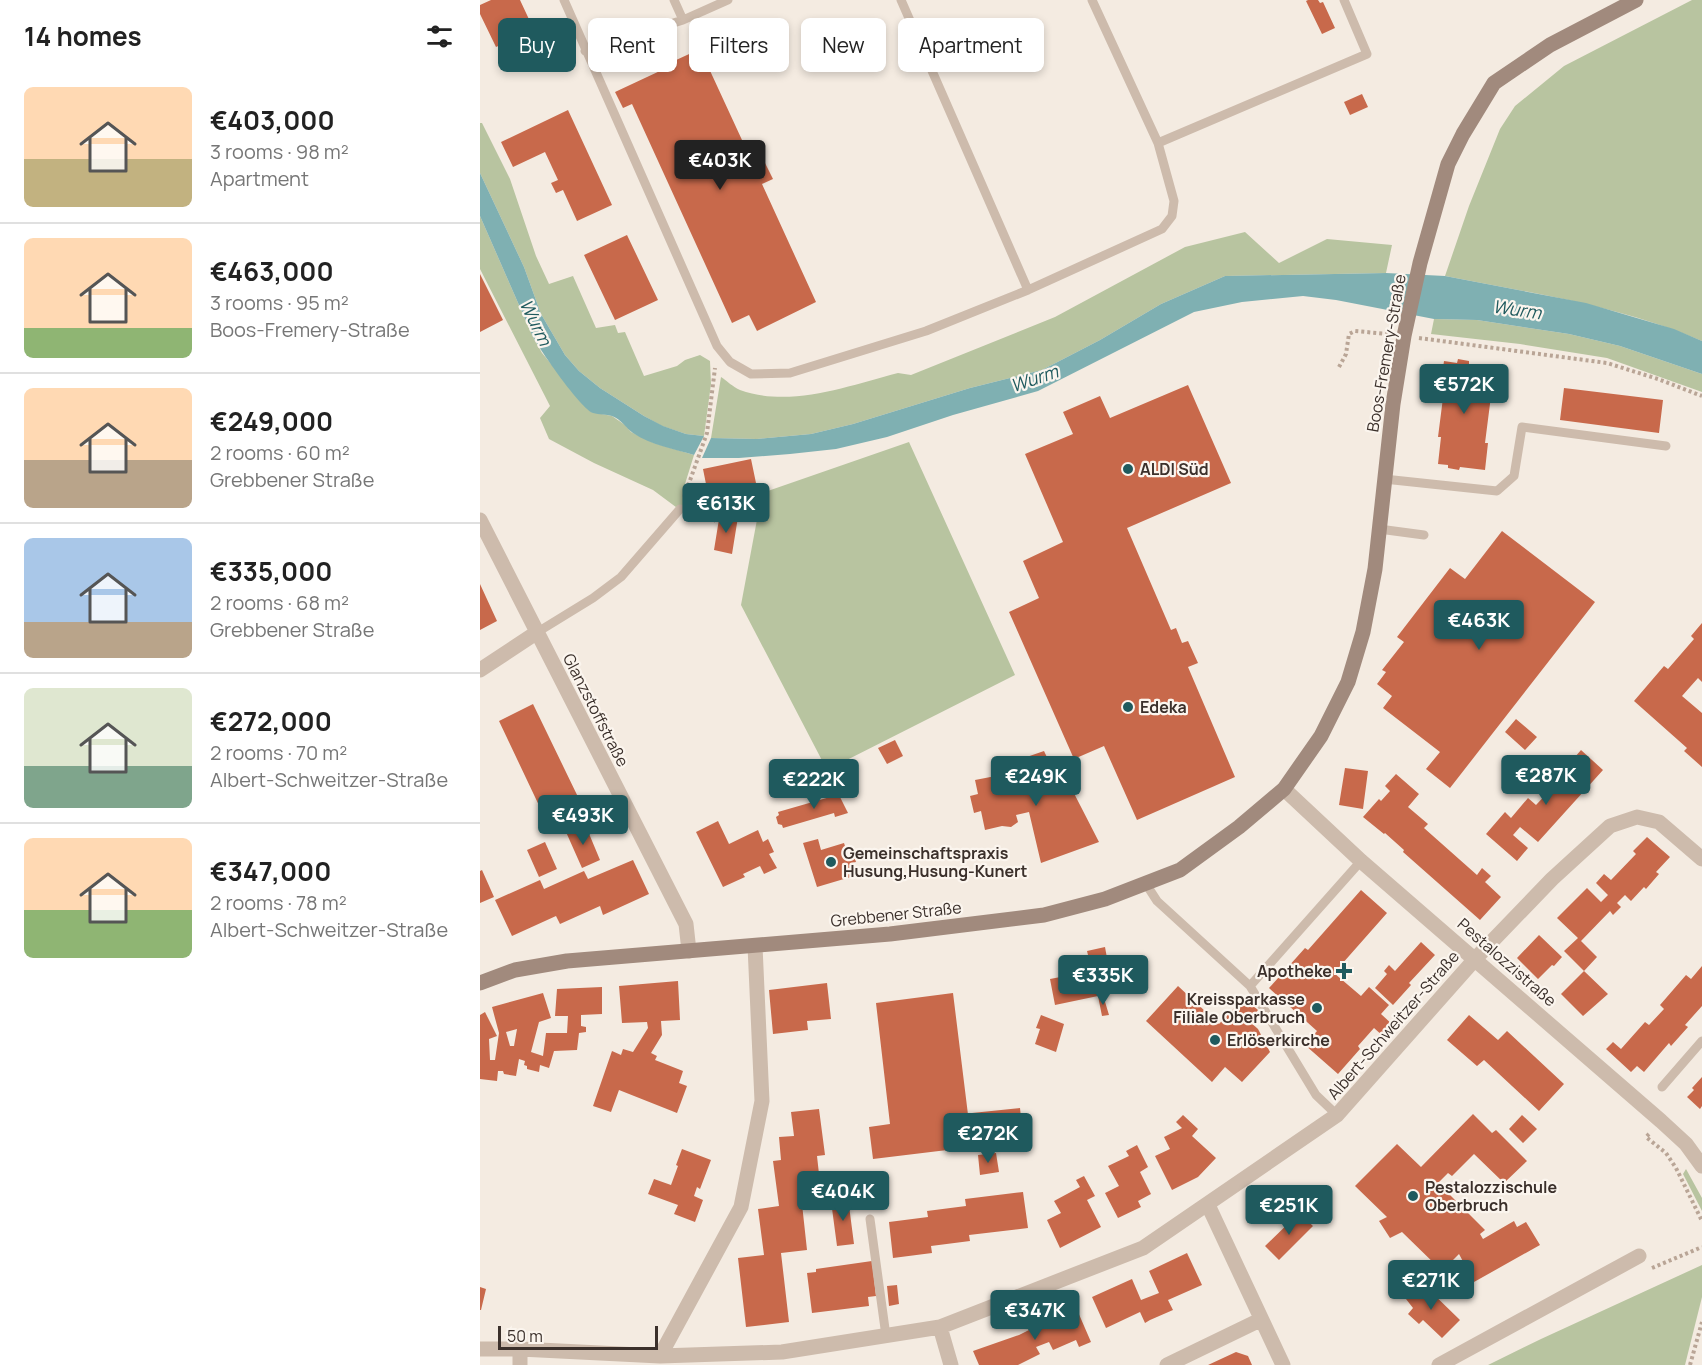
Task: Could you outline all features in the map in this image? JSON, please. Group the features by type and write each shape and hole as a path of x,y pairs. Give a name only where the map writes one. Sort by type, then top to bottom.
{"street":[{"name":"Boos-Fremery-Straße","path":"1284,789 1321,736 1348,682 1364,632 1375,570 1393,404 1405,330 1420,263 1448,165 1463,134 1494,83 1550,45 1636,0"},
{"name":"Glanzstoffstraße","path":"480,520 686,924 689,951"},
{"path":"480,670 536,633"},
{"name":"Pestalozzistraße","path":"1284,789 1361,861 1476,958 1661,1121 1686,1144 1702,1166"},
{"name":"Grebbener Straße","path":"480,983 515,970 567,962 890,934 1044,915 1106,899 1180,870 1239,827 1284,789"},
{"name":"Albert-Schweitzer-Straße","path":"480,1349 783,1358 886,1335 940,1327 1143,1248 1337,1115 1476,958 1552,879 1610,826 1637,816 1659,822 1702,859"},
{"path":"660,1356 741,1207 762,1101 755,946"},
{"path":"1208,1205 1282,1365"},
{"path":"1439,1365 1634,1258"},
{"path":"1167,1365 1260,1320"},
{"path":"940,1327 951,1365"},
{"path":"520,1349 520,1365"}],"lane":[{"path":"564,0 717,346 730,362 751,374 790,373 926,331 1028,290 1162,229 1172,216 1174,201 1158,143 1092,0"},
{"path":"674,0 683,20"},
{"path":"585,51 683,20 728,0"},
{"path":"901,0 1028,290"},
{"path":"1158,143 1367,54 1344,0"},
{"path":"1384,479 1497,491 1514,476 1522,427 1666,446"},
{"path":"536,633 621,577 680,509"},
{"path":"1379,529 1424,535"},
{"path":"1146,884 1157,901 1250,986 1361,861"},
{"name":"Albert-Schweitzer-Straße","path":"1250,986 1316,1095 1337,1115"},
{"path":"1662,1087 1702,1041"},
{"path":"870,1219 886,1335"}],"path":[{"path":"1339,368 1346,354 1349,334 1355,331 1405,330 1607,363 1702,396"},
{"path":"696,463 707,433 717,346"},
{"path":"1634,1258 1646,1270 1702,1248"},
{"path":"1690,1365 1702,1322"}],"green space":[{"path":"1692,0 1702,0 1702,341 1639,318 1608,310 1445,276 1469,206 1500,129 1515,106 1564,66"},
{"path":"480,123 510,179 536,256 549,284 573,276 596,328 615,325 618,333 625,332 644,376 677,366 685,360 700,355 710,361 711,384 704,436 686,434 662,426 644,416 600,388 579,371 565,355 541,314 524,267 480,173"},
{"path":"480,216 542,353 591,412 612,416 631,432 654,443 694,455 685,484 688,516 653,490 549,439 540,418 550,406 480,269"},
{"path":"1245,232 1279,263 1327,239 1392,245 1386,273 1225,276 1161,304 1100,340 1042,370 970,388 853,424 811,434 757,439 711,438 721,377 740,390 779,397 839,389 898,373 911,375 1055,317 1185,247"},
{"path":"1434,319 1477,320 1569,334 1620,346 1702,374 1702,392 1607,358 1520,344 1431,334"},
{"path":"909,442 1015,675 827,770 741,605 762,493"},
{"path":"1686,1169 1702,1198 1702,1211 1683,1174"},
{"path":"1702,1265 1702,1297 1685,1365 1488,1365 1541,1339"}],"water":[{"name":"Wurm","path":"480,173 524,267 541,314 565,355 579,371 600,388 644,416 686,434 704,436 694,455 647,441 633,433 615,417 593,413 561,378 533,337 480,216"},
{"name":"Wurm","path":"1386,273 1445,276 1586,303 1674,329 1702,341 1702,374 1620,346 1569,334 1477,320 1434,319 1303,296 1242,302 1194,312 1038,391 953,415 887,437 836,449 739,458 702,458 711,438 757,439 811,434 853,424 970,388 1042,370 1100,340 1161,304 1225,276"}],"building":[{"path":"491,0 520,0 528,18 498,18 498,46 496,47 480,14 480,5"},
{"path":"1306,1 1323,2 1335,28 1322,34"},
{"path":"689,54 689,72 711,72 748,153 758,149 773,179 762,184 816,302 757,331 749,315 732,323 632,104 623,108 615,92 658,72 677,72 677,60"},
{"path":"1362,94 1368,107 1350,115 1344,102"},
{"path":"568,110 612,205 577,221 563,190 556,193 551,183 558,180 545,152 513,167 501,142"},
{"path":"627,235 658,300 615,320 584,255"},
{"path":"480,274 503,320 480,332"},
{"path":"1458,359 1469,361 1469,364 1491,367 1485,470 1460,467 1459,470 1438,464 1441,437 1438,437 1444,390 1440,390 1444,361 1457,363"},
{"name":"Edeka","path":"1188,385 1231,483 1127,528 1171,630 1176,628 1182,643 1188,641 1198,663 1188,667 1235,777 1137,820 1104,746 1074,759 1009,612 1039,598 1023,561 1063,542 1025,454 1073,434 1063,412 1100,396 1110,418"},
{"path":"1564,388 1663,400 1659,433 1560,420"},
{"path":"751,459 756,483 708,494 703,469"},
{"path":"720,513 738,517 732,554 714,550"},
{"path":"1502,531 1595,602 1450,788 1426,769 1440,752 1383,708 1392,696 1377,684 1386,672 1382,670 1404,642 1397,637 1450,568 1465,579"},
{"path":"480,584 497,621 480,630"},
{"path":"1702,623 1702,682 1698,678 1682,696 1702,713 1702,767 1684,751 1687,748 1634,701 1664,666 1668,669 1694,639 1691,636"},
{"path":"533,704 579,799 544,816 499,721"},
{"path":"1516,719 1537,737 1525,750 1505,732"},
{"path":"895,740 903,756 887,764 878,748"},
{"path":"1581,750 1603,770 1538,842 1520,827 1513,835 1528,848 1517,861 1486,834 1505,812 1511,818 1528,798 1536,805 1552,788 1545,781 1558,767 1563,771"},
{"path":"1044,751 1054,772 1061,768 1099,842 1041,863 1029,812 1016,815 1018,822 1011,827 1002,826 985,830 981,811 974,813 970,796 978,794 975,780 1021,773 1018,760"},
{"path":"1345,768 1368,771 1363,809 1339,805"},
{"path":"1396,774 1419,794 1408,807 1428,824 1424,828 1477,875 1482,868 1491,876 1485,882 1501,897 1480,920 1403,852 1404,850 1385,833 1363,817 1379,799 1381,801 1390,791 1385,786"},
{"path":"833,783 848,813 835,817 834,813 783,828 778,824 776,817 779,815 778,812 830,797 825,787"},
{"path":"718,821 729,844 758,830 763,842 768,839 774,852 769,854 777,868 764,874 760,866 743,874 745,877 723,887 696,832"},
{"path":"585,824 600,860 582,868 566,832"},
{"path":"1647,837 1670,857 1656,872 1659,874 1646,889 1644,887 1631,901 1625,895 1617,903 1621,907 1613,915 1610,911 1581,941 1597,957 1584,971 1564,951 1578,938 1557,918 1587,888 1601,902 1608,895 1596,883 1604,874 1611,880 1636,854 1633,851"},
{"name":"Gemeinschaftspraxis Husung,Husung-Kunert","path":"818,839 821,850 844,843 848,855 853,853 856,862 850,863 854,876 817,887 803,843"},
{"path":"545,842 557,869 539,877 527,850"},
{"path":"633,860 649,894 603,915 600,906 560,924 556,916 512,936 495,900 540,880 544,889 584,871 588,879"},
{"path":"482,870 494,897 480,903 480,871"},
{"path":"1361,890 1387,913 1334,973 1361,996 1369,987 1389,1005 1381,1014 1394,1026 1384,1037 1374,1028 1358,1046 1360,1049 1338,1074 1305,1045 1317,1031 1269,988 1305,948 1308,950"},
{"path":"1539,935 1562,957 1538,979 1517,958"},
{"path":"1421,942 1435,955 1409,983 1411,985 1393,1005 1375,988 1387,974 1384,971 1389,965 1395,971"},
{"path":"1105,947 1107,958 1095,960 1097,969 1093,970 1098,996 1055,1005 1050,979 1076,974 1074,962 1089,959 1087,951"},
{"path":"1702,966 1702,1006 1685,1025 1688,1027 1671,1046 1669,1043 1644,1072 1637,1066 1631,1072 1606,1049 1613,1042 1621,1049 1645,1022 1649,1025 1664,1009 1660,1005 1686,975 1691,979"},
{"path":"1584,971 1608,994 1583,1016 1561,994"},
{"path":"678,981 680,1020 661,1021 662,1035 651,1053 657,1056 655,1060 683,1071 679,1083 687,1086 677,1113 619,1090 611,1112 593,1106 612,1051 621,1055 623,1049 633,1052 648,1028 647,1022 622,1023 619,986"},
{"path":"827,983 831,1019 807,1021 808,1030 773,1034 769,990"},
{"name":"Erlöserkirche","path":"1178,986 1219,1024 1244,998 1258,1010 1249,1021 1258,1029 1270,1052 1242,1082 1225,1067 1212,1082 1146,1021"},
{"path":"602,987 602,1014 581,1015 581,1026 586,1027 586,1032 579,1033 577,1050 554,1051 549,1068 540,1065 539,1072 527,1069 524,1065 525,1061 519,1059 516,1076 498,1071 497,1081 480,1079 480,1015 485,1012 497,1036 489,1039 490,1060 495,1060 499,1033 492,1007 543,993 551,1018 539,1022 531,1052 543,1056 546,1033 567,1033 568,1016 555,1016 557,989","holes":["517,1029 514,1046 510,1046 506,1032"]},
{"path":"953,993 972,1147 873,1159 869,1127 890,1124 876,1003"},
{"path":"1103,995 1109,1015 1102,1016 1098,996"},
{"path":"1041,1015 1064,1024 1056,1052 1035,1044 1040,1029 1036,1028"},
{"path":"1469,1015 1498,1040 1507,1031 1564,1084 1539,1111 1484,1060 1477,1066 1447,1040"},
{"path":"1702,1077 1702,1106 1700,1109 1687,1097"},
{"path":"1020,1108 1022,1127 975,1132 972,1113"},
{"path":"819,1109 825,1155 817,1156 822,1201 802,1204 807,1250 781,1253 789,1322 746,1327 738,1258 764,1255 758,1209 779,1206 773,1161 781,1160 779,1137 794,1136 791,1112"},
{"path":"1473,1114 1492,1133 1496,1130 1527,1161 1504,1183 1474,1154 1452,1176 1448,1173 1438,1183 1485,1230 1480,1234 1483,1239 1514,1221 1517,1227 1526,1222 1540,1245 1474,1282 1459,1254 1442,1271 1402,1232 1390,1238 1379,1221 1387,1217 1355,1186 1397,1144 1421,1167"},
{"path":"1183,1115 1198,1129 1192,1136 1216,1158 1198,1177 1172,1190 1155,1156 1170,1149 1164,1137 1182,1128 1176,1122"},
{"path":"1522,1115 1537,1129 1523,1143 1509,1129"},
{"path":"1137,1145 1148,1167 1140,1172 1151,1194 1138,1201 1141,1207 1118,1218 1105,1193 1119,1186 1108,1166 1129,1156 1126,1151"},
{"path":"682,1149 711,1160 700,1189 697,1187 694,1196 703,1200 695,1222 674,1214 678,1205 648,1194 654,1179 671,1185"},
{"path":"996,1153 999,1172 980,1175 978,1155"},
{"path":"872,1172 875,1189 847,1193 845,1176"},
{"path":"1084,1176 1095,1196 1087,1200 1101,1227 1060,1248 1047,1220 1061,1213 1054,1201 1080,1187 1076,1180"},
{"path":"1023,1192 1028,1228 969,1235 970,1241 931,1246 932,1253 893,1258 889,1222 928,1217 927,1211 966,1206 965,1199"},
{"path":"848,1198 854,1244 837,1246 831,1201"},
{"path":"1299,1213 1313,1226 1279,1260 1265,1246"},
{"path":"1187,1253 1202,1285 1168,1300 1173,1310 1145,1323 1140,1312 1106,1328 1092,1297 1132,1279 1141,1300 1159,1293 1149,1271"},
{"path":"872,1261 876,1296 868,1297 869,1306 812,1313 807,1273 816,1272 816,1269"},
{"path":"1422,1283 1460,1320 1442,1338 1423,1320 1419,1324 1408,1314 1413,1308 1406,1299"},
{"path":"897,1285 899,1304 889,1306 887,1286"},
{"path":"480,1287 486,1289 481,1310 480,1310"},
{"path":"1078,1312 1091,1342 1079,1347 1076,1340 1053,1350 1049,1342 1036,1347 1040,1354 1018,1365 979,1365 973,1351 1019,1335 1029,1330 1027,1327 1058,1313 1061,1320"},
{"path":"1236,1352 1248,1356 1252,1365 1208,1365"}],"place":[{"name":"ALDI Süd","path":"1128,469"},
{"name":"Edeka","path":"1128,707"},
{"name":"Gemeinschaftspraxis Husung,Husung-Kunert","path":"831,862"},
{"name":"Apotheke","path":"1344,971"},
{"name":"Kreissparkasse Filiale Oberbruch","path":"1317,1008"},
{"name":"Erlöserkirche","path":"1215,1040"},
{"name":"Pestalozzischule Oberbruch","path":"1413,1196"}]}
